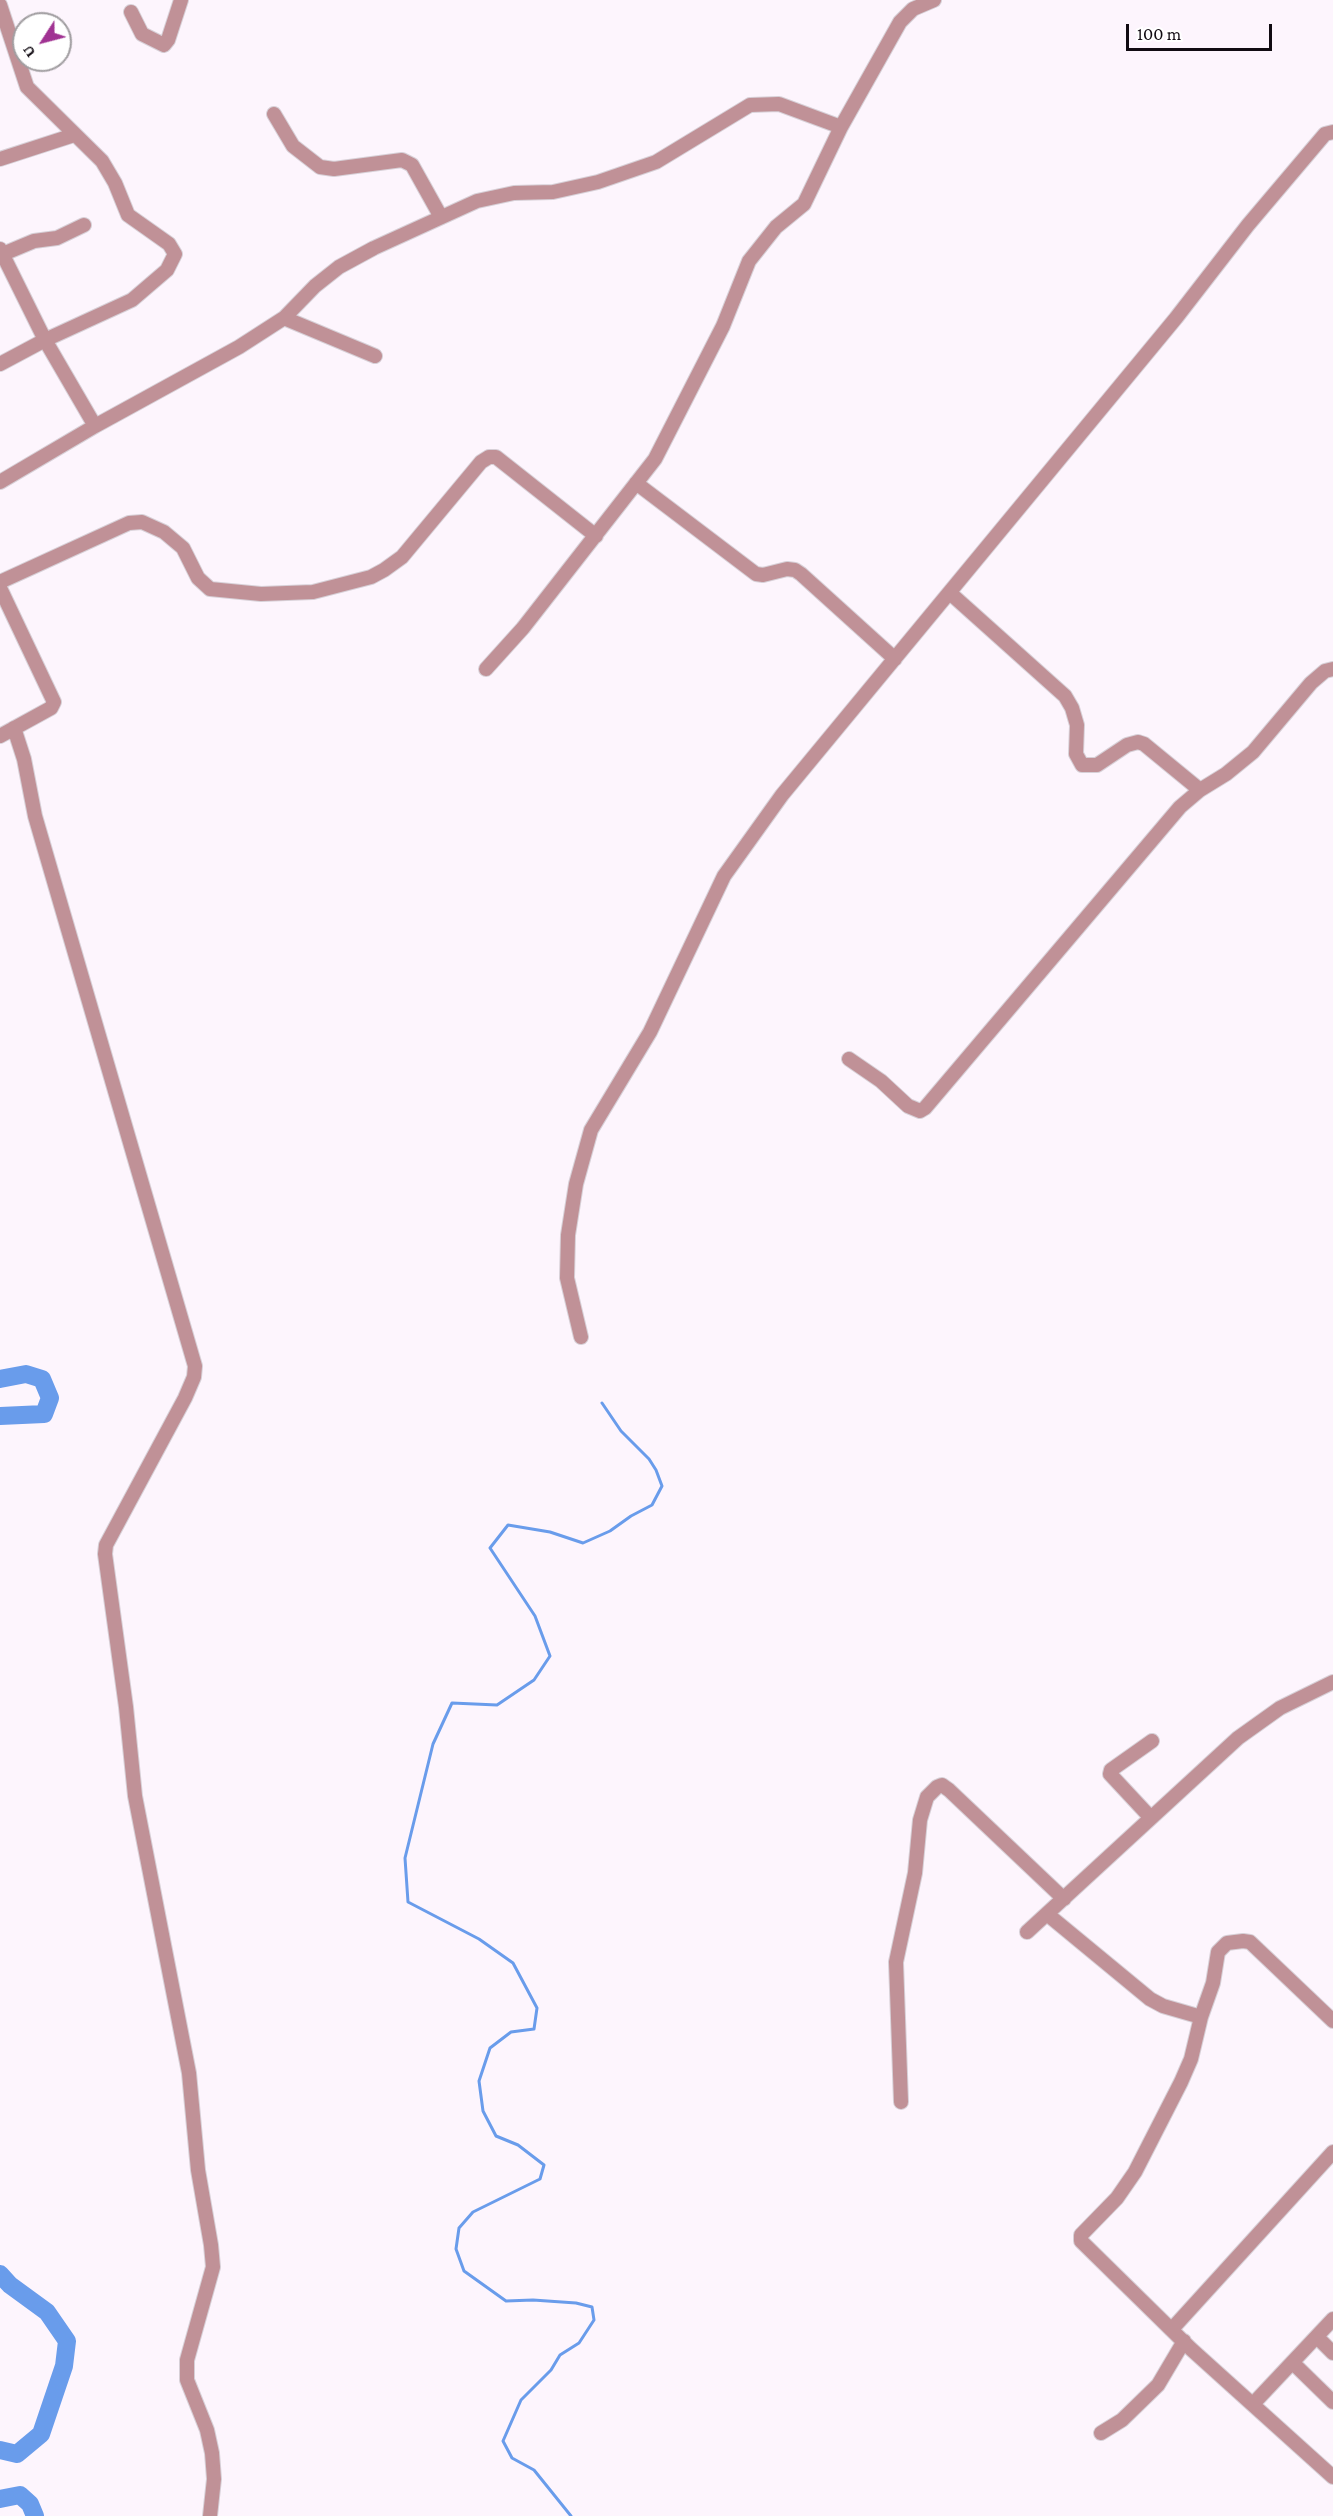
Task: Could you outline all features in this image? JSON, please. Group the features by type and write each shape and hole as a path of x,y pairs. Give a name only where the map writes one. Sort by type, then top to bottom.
{"street":[{"path":"486,669 523,628 655,459 723,326 749,261 776,227 804,204 841,128 900,22 913,9 934,0"},
{"path":"131,12 142,34 164,45 168,40 178,1"},
{"path":"0,5 27,87 93,152 110,173 128,215 169,244 175,254 167,270 132,300 45,340 0,364"},
{"path":"0,482 95,426 239,347 284,318 315,286 339,267 477,201 514,193 553,192 598,182 656,162 750,105 778,104 841,128"},
{"path":"274,114 293,146 320,167 334,169 396,160 412,165 441,217"},
{"path":"581,1337 567,1278 568,1235 576,1184 591,1130 650,1032 724,876 782,795 1176,318 1248,225 1325,134 1333,132"},
{"path":"0,159 74,135"},
{"path":"84,225 57,238 2,252 45,340 95,426"},
{"path":"284,318 375,356"},
{"path":"0,582 129,523 142,522 164,532 183,548 198,578 210,589 261,594 313,592 371,577 402,557 481,462 489,457 496,457 596,536"},
{"path":"636,483 756,574 763,575 787,569 801,574 895,659"},
{"path":"0,588 54,702 51,708 0,736"},
{"path":"950,594 1065,696 1072,708 1077,725 1076,754 1082,765 1097,765 1127,745 1138,742 1144,744 1200,790"},
{"path":"849,1059 881,1081 908,1106 920,1111 925,1108 1180,807 1253,752 1311,683 1325,671 1333,669"},
{"path":"14,728 24,759 35,816 195,1366 194,1377 184,1398 106,1545 105,1554 126,1707 135,1797 189,2073 198,2170 211,2244 213,2267 187,2360 187,2380 207,2430 212,2453 214,2479 210,2516"},
{"path":"1028,1932 1238,1738 1281,1708 1333,1682"},
{"path":"1151,1818 1110,1774 1111,1770 1152,1741"},
{"path":"901,2102 896,1962 915,1873 920,1820 927,1797 942,1785 949,1790 1064,1899"},
{"path":"1047,1914 1150,1999 1163,2006 1198,2016"},
{"path":"1333,2021 1250,1942 1227,1943 1218,1952 1213,1983 1198,2016 1191,2059 1181,2082 1135,2172 1117,2198 1080,2237 1081,2241 1184,2341 1333,2477"},
{"path":"1172,2329 1333,2152"},
{"path":"1253,2404 1333,2319"},
{"path":"1317,2337 1333,2353"},
{"path":"1101,2433 1122,2420 1158,2385 1184,2341"},
{"path":"1293,2363 1333,2402"}],"waterway":[{"path":"0,1379 26,1374 42,1379 50,1398 44,1414 0,1416"},
{"path":"571,2516 534,2470 512,2458 503,2441 521,2400 551,2370 560,2355 579,2343 594,2320 592,2307 576,2303 506,2301 464,2271 456,2249 459,2228 473,2212 540,2179 544,2165 518,2145 496,2136 483,2111 479,2081 490,2048 511,2032 534,2029 537,2008 513,1963 479,1939 408,1902 405,1858 433,1744 452,1703 497,1705 534,1680 550,1656 535,1616 490,1548 508,1525 550,1532 583,1543 610,1531 652,1505 662,1486 649,1459 621,1431 602,1403"},
{"path":"0,2274 10,2285 47,2312 67,2341 64,2366 41,2434 17,2454 0,2450"},
{"path":"0,2499 20,2495 30,2504 35,2516"}]}
